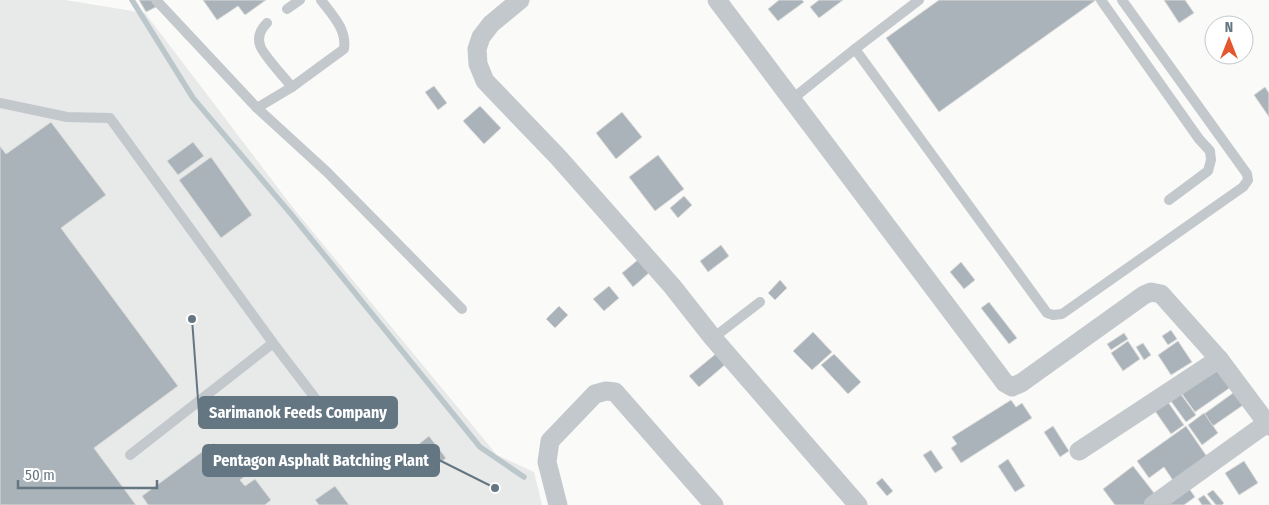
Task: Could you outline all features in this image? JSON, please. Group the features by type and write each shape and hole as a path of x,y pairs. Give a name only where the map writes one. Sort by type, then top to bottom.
{"street":[{"path":"520,0 491,24 481,37 477,50 478,64 485,81 558,157 672,286 713,338 858,505"},
{"path":"717,0 1005,383 1012,386 1021,384 1144,295 1151,292 1161,294 1219,359 1268,424 1153,505"},
{"path":"1080,451 1219,359"},
{"path":"558,505 547,462 550,440 595,394 606,390 615,392 714,505"}],"lane":[{"path":"156,0 257,108 327,172 462,310"},
{"path":"287,9 300,0"},
{"path":"257,108 292,87 344,49 343,31 321,0"},
{"path":"791,100 918,0"},
{"path":"1101,0 1199,139 1210,151 1211,160 1208,171 1169,200"},
{"path":"855,49 1047,313 1053,315 1062,314 1243,187 1248,180 1247,174 1122,0"},
{"path":"267,23 261,30 259,37 260,46 292,87"},
{"path":"0,103 67,117 110,118 273,343 336,424"},
{"path":"713,338 760,302"},
{"path":"130,455 273,343"}],"shaded area":[{"path":"0,0 65,0 145,13 294,209 497,455 534,472 542,505 0,505"}],"building":[{"path":"139,0 152,0 156,7 146,12"},
{"path":"203,0 266,0 245,15 238,6 217,20"},
{"path":"779,0 802,0 804,2 778,21 768,9"},
{"path":"819,0 843,0 819,18 810,7"},
{"path":"939,0 1096,0 939,112 886,38"},
{"path":"1164,0 1185,0 1194,13 1179,23"},
{"path":"434,86 447,103 438,110 425,92"},
{"path":"1265,87 1269,93 1269,117 1254,95"},
{"path":"480,106 501,128 484,144 463,121"},
{"path":"622,112 642,137 616,159 596,133"},
{"path":"51,122 106,195 61,228 178,386 94,448 136,505 0,505 0,146 6,154"},
{"path":"193,142 204,156 178,175 167,161"},
{"path":"658,155 684,189 655,211 629,177"},
{"path":"211,157 252,215 221,238 179,180"},
{"path":"684,196 692,205 678,218 670,208"},
{"path":"721,245 729,256 708,272 700,261"},
{"path":"639,259 650,272 633,287 622,273"},
{"path":"961,262 975,280 964,289 950,272"},
{"path":"780,280 787,288 775,300 768,293"},
{"path":"609,286 619,298 604,311 593,299"},
{"path":"989,302 1017,338 1009,344 981,308"},
{"path":"559,306 568,315 555,328 546,319"},
{"path":"1171,330 1177,339 1168,345 1162,336"},
{"path":"813,332 832,352 812,370 793,351"},
{"path":"1124,333 1128,339 1111,350 1107,344"},
{"path":"1128,341 1140,359 1123,371 1111,353"},
{"path":"1178,341 1192,362 1171,375 1158,355"},
{"path":"1143,343 1151,355 1144,360 1136,347"},
{"path":"718,352 727,363 699,387 689,376"},
{"path":"834,354 861,382 848,394 821,365"},
{"path":"1218,368 1231,387 1195,412 1182,394"},
{"path":"1240,388 1249,401 1213,426 1204,414"},
{"path":"1180,393 1196,415 1186,422 1170,400"},
{"path":"1011,400 1016,407 1022,403 1032,418 961,463 951,448 957,444 952,437"},
{"path":"1168,402 1184,425 1171,434 1155,411"},
{"path":"1204,413 1218,433 1202,445 1188,425"},
{"path":"1053,426 1069,451 1060,457 1044,432"},
{"path":"1186,426 1210,461 1176,485 1164,467 1149,478 1137,461"},
{"path":"429,436 446,458 436,466 419,444"},
{"path":"214,443 226,459 234,452 249,473 240,480 245,486 255,479 271,500 265,505 148,505 142,496"},
{"path":"931,450 943,468 935,473 923,455"},
{"path":"1008,459 1025,486 1015,492 998,466"},
{"path":"1244,461 1258,483 1239,495 1225,473"},
{"path":"1133,466 1158,498 1148,505 1115,505 1103,489"},
{"path":"882,478 893,491 887,496 876,483"},
{"path":"335,486 349,505 319,505 315,500"},
{"path":"1188,487 1195,497 1184,505 1165,505"},
{"path":"1213,490 1224,503 1222,505 1216,505 1207,494"},
{"path":"1204,495 1212,505 1202,505 1198,499"}],"waterway":[{"path":"132,0 193,98 291,214 480,447 524,477"}],"place":[{"name":"Sarimanok Feeds Company","path":"192,319"},
{"name":"Pentagon Asphalt Batching Plant","path":"495,488"}]}
